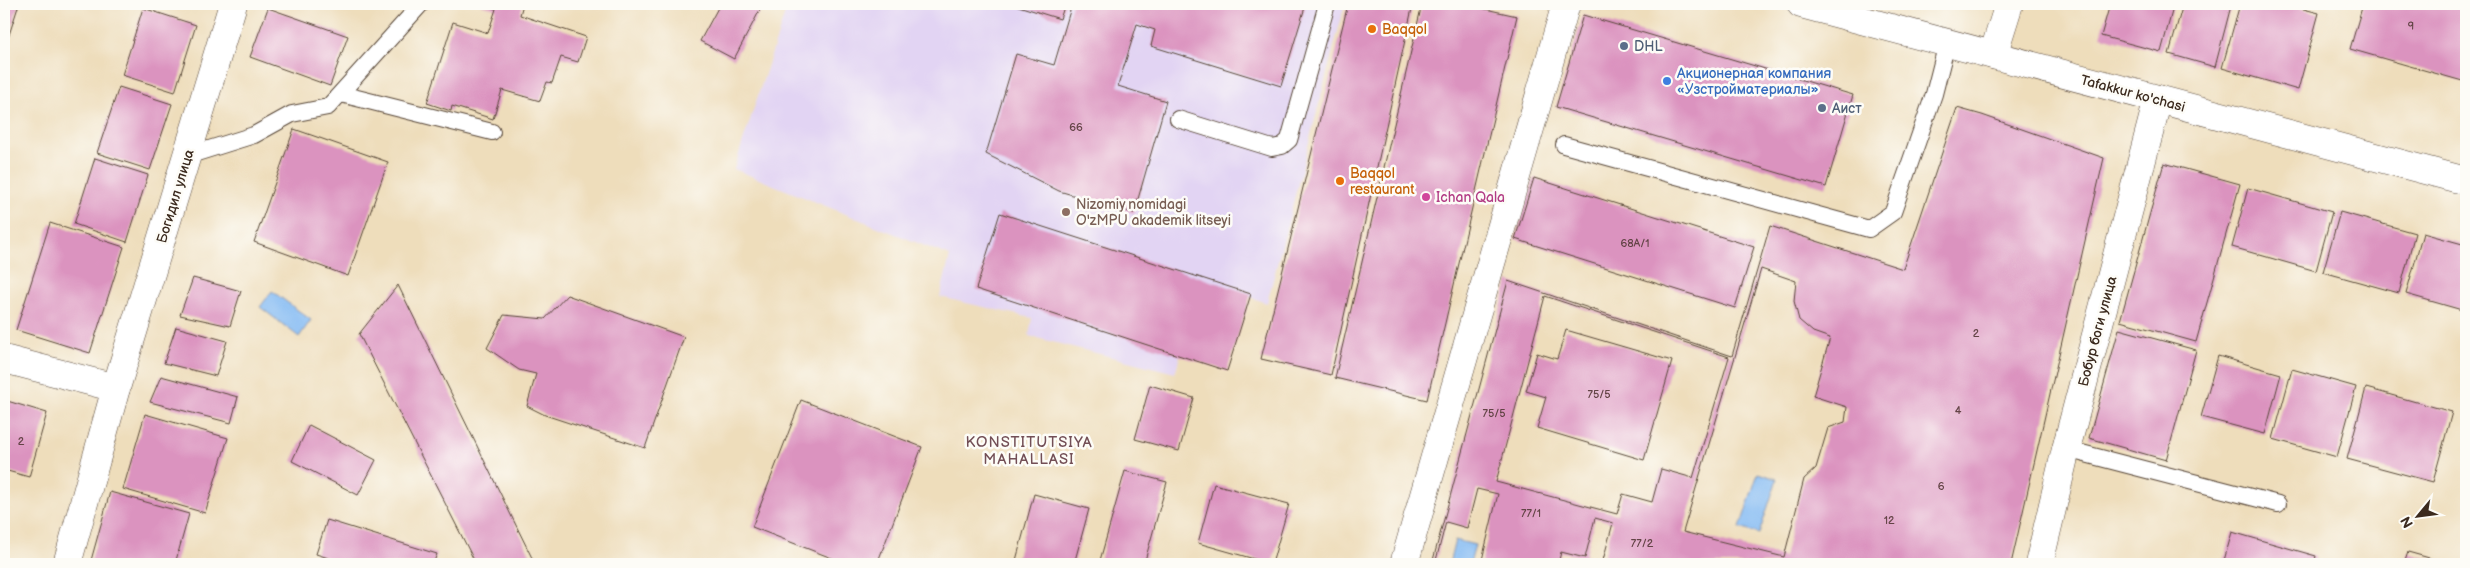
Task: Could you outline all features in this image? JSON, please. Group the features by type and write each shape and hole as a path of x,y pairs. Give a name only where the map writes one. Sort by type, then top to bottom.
{"street":[{"name":"Богидил улица","path":"67,564 116,388 233,4"},
{"path":"1404,564 1566,4"},
{"name":"Tafakkur ko'chasi","path":"1801,4 2466,181"},
{"path":"1993,55 2009,4"},
{"name":"Бобур боги улица","path":"2039,564 2066,449 2158,99"},
{"path":"4,359 116,388"}],"lane":[{"path":"187,156 254,135 292,114 328,107 421,4"},
{"path":"1178,118 1272,148 1282,146 1289,140 1327,4"},
{"path":"1564,145 1870,229 1893,212 1934,94 1947,43"},
{"path":"340,94 492,132"},
{"path":"2066,449 2278,504"}],"shaded area":[{"name":"Nizomiy nomidagi O'zMPU akademik litseyi","path":"788,4 1345,4 1267,303 1202,280 1175,373 1029,336 1032,318 940,297 950,256 734,169"}],"water":[{"path":"272,291 311,320 299,337 260,307"},
{"path":"1758,473 1777,479 1759,534 1740,528"},
{"path":"1455,540 1475,545 1470,564 1449,564"}],"building":[{"path":"4,4 19,4 7,41 4,40"},
{"path":"480,4 523,4 520,15 586,37 578,62 561,57 552,83 547,82 540,101 502,90 493,119 452,106 451,111 427,103 453,22 488,33 496,9"},
{"path":"720,4 763,4 734,59 700,41"},
{"path":"1012,4 1065,4 1060,19"},
{"path":"1072,4 1306,4 1281,86 1151,46 1155,30 1137,24 1118,86 1166,101 1134,213 1059,191 986,154 1016,54 1054,65"},
{"path":"1348,4 1413,4 1331,375 1261,359"},
{"path":"1422,4 1463,4 1517,16 1427,400 1335,378"},
{"path":"2110,4 2174,4 2161,52 2101,36"},
{"path":"2183,4 2224,4 2231,6 2215,67 2169,54"},
{"path":"2240,4 2284,4 2319,13 2298,90 2222,68"},
{"path":"2363,4 2466,4 2466,82 2350,49"},
{"path":"143,8 196,25 175,92 122,75"},
{"path":"268,8 348,36 330,86 250,57"},
{"path":"1583,15 1853,95 1826,187 1556,107"},
{"path":"119,87 172,104 150,170 97,153"},
{"path":"1957,108 2104,158 2011,564 1602,564 1613,523 1595,518 1585,558 1561,552 1558,564 1481,564 1498,494 1477,489 1467,528 1446,522 1435,564 1432,564 1508,281 1732,356 1770,226 1903,269","holes":["1761,269 1796,281 1794,301 1799,320 1813,332 1830,338 1813,396 1847,407 1845,422 1828,428 1816,468 1804,479 1784,557 1683,532","1545,296 1729,357 1693,478 1661,469 1652,502 1623,494 1617,514 1496,482"]},
{"path":"294,129 388,162 348,276 254,242"},
{"path":"95,158 148,175 127,242 74,224"},
{"path":"2164,163 2240,184 2196,342 2120,321"},
{"path":"1534,178 1754,247 1735,308 1515,239"},
{"path":"2248,188 2332,212 2316,271 2232,247"},
{"path":"2340,212 2415,233 2399,293 2323,272"},
{"path":"1000,213 1251,294 1227,371 976,289"},
{"path":"50,223 124,247 90,353 16,330"},
{"path":"2423,233 2466,245 2466,296 2462,310 2406,294"},
{"path":"193,278 241,291 230,326 180,315"},
{"path":"398,285 535,564 476,564 359,334"},
{"path":"567,295 684,337 645,448 545,415 527,406 536,374 519,370 487,348 504,315 545,319"},
{"path":"176,327 227,341 216,376 164,363"},
{"path":"2119,329 2196,350 2166,460 2089,438"},
{"path":"1566,330 1672,361 1644,460 1537,428 1546,397 1526,391 1537,353 1557,359"},
{"path":"2218,356 2281,374 2265,434 2201,417"},
{"path":"2292,369 2356,387 2337,457 2273,439"},
{"path":"161,376 238,397 231,423 150,402"},
{"path":"1150,385 1194,398 1179,451 1135,439"},
{"path":"2366,388 2452,412 2433,482 2347,459"},
{"path":"4,400 47,413 29,477 4,470"},
{"path":"801,400 922,447 877,564 847,564 752,527"},
{"path":"145,414 228,438 205,513 123,489"},
{"path":"309,425 376,460 358,495 292,461"},
{"path":"1125,471 1167,482 1144,564 1099,564"},
{"path":"1214,484 1289,504 1272,564 1198,543"},
{"path":"110,492 189,514 175,564 90,564"},
{"path":"1034,494 1089,509 1074,564 1015,564"},
{"path":"327,520 437,554 433,564 347,564 316,554"},
{"path":"2232,532 2316,556 2314,564 2223,564"},
{"path":"2408,552 2440,561 2439,564 2404,564"}],"place":[{"name":"Baqqol","path":"1372,29"},
{"name":"DHL","path":"1624,46"},
{"name":"Акционерная компания «Узстройматериалы»","path":"1667,81"},
{"name":"Аист","path":"1822,108"},
{"name":"Baqqol restaurant","path":"1340,181"},
{"name":"Ichan Qala","path":"1426,197"},
{"name":"Nizomiy nomidagi O'zMPU akademik litseyi","path":"1066,212"}],"district":[{"name":"KONSTITUTSIYA MAHALLASI","path":"1029,450"}]}
